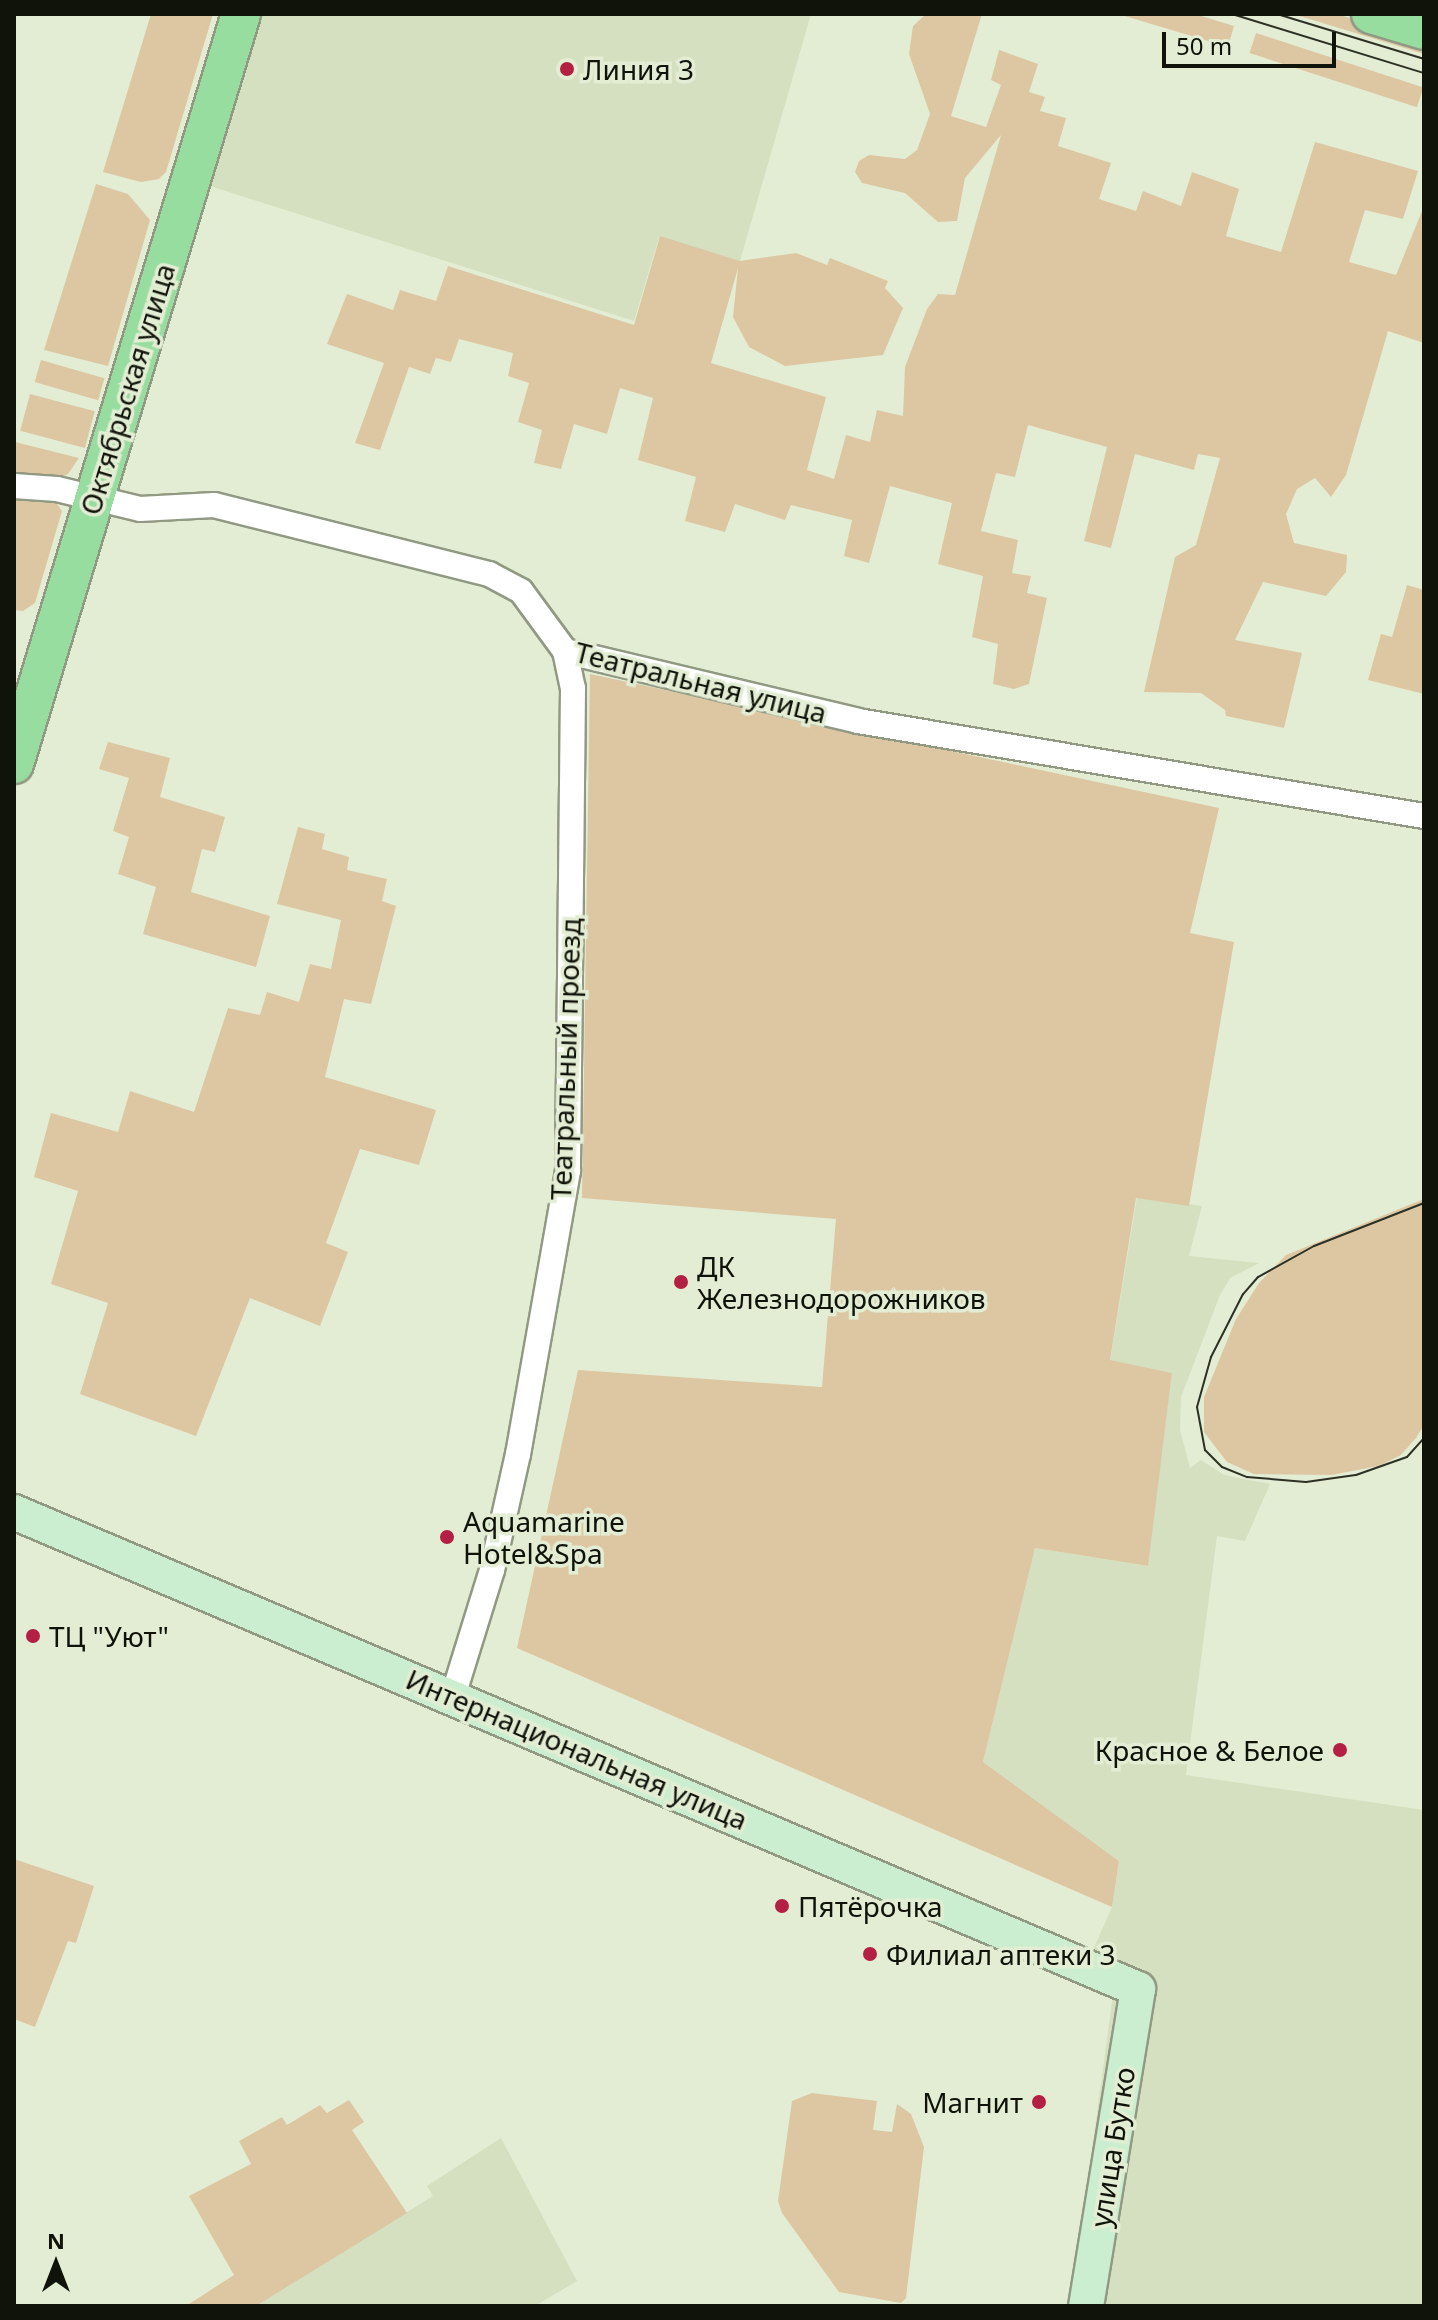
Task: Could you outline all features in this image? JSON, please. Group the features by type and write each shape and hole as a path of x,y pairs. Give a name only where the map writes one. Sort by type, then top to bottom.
{"main road":[{"name":"Октябрьская улица","path":"14,764 241,14"},
{"path":"1371,14 1424,30"},
{"name":"Интернациональная улица","path":"14,1512 1138,1989"},
{"name":"улица Бутко","path":"1086,2306 1138,1989"}],"street":[{"name":"Театральная улица","path":"14,486 93,497 140,509 214,505 489,574 521,591 565,651 858,721 1424,816"},
{"name":"Театральный проезд","path":"453,1696 492,1570 518,1454 568,1171 573,688 565,651"}],"shaded area":[{"path":"151,14 213,14 166,172 159,179 141,182 103,172"},
{"path":"238,14 811,14 740,261 659,237 634,321 188,179"},
{"path":"926,14 982,14 951,116 986,127 1001,85 991,80 999,50 1038,64 1029,92 1045,97 1040,111 1066,118 1058,146 1111,163 1099,199 1136,211 1143,191 1181,206 1192,172 1239,189 1226,236 1281,252 1315,142 1418,171 1403,219 1365,210 1349,262 1396,275 1424,206 1424,343 1388,331 1346,475 1331,497 1315,478 1297,489 1286,514 1294,543 1347,555 1346,572 1326,596 1263,582 1235,640 1302,653 1284,728 1226,716 1225,710 1201,693 1144,692 1175,557 1196,545 1220,458 1198,454 1194,470 1135,454 1111,548 1084,541 1107,447 1028,425 1015,477 996,473 981,531 1018,540 1012,573 1031,576 1027,593 1047,598 1029,684 1014,689 993,684 998,644 972,637 983,576 938,564 952,503 890,486 869,563 844,556 852,520 791,505 785,520 735,504 725,532 685,521 696,477 638,460 653,398 620,388 607,434 574,424 561,469 534,463 542,430 518,422 529,383 508,376 513,353 459,339 451,362 436,358 430,374 409,367 380,450 355,443 384,363 327,344 347,294 393,310 400,290 436,301 448,266 634,325 660,236 740,261 796,253 827,265 830,258 888,281 885,288 903,308 883,355 785,366 749,347 733,317 738,268 711,363 826,397 807,470 834,479 846,435 870,442 877,410 903,416 905,367 927,309 938,294 955,295 1001,135 965,178 957,221 938,222 905,193 862,183 855,172 859,161 869,155 905,159 917,150 930,114 909,54 913,26"},
{"path":"1118,14 1195,14 1234,26 1228,47"},
{"path":"1293,14 1337,14 1424,41 1424,54"},
{"path":"1256,33 1423,87 1417,107 1250,53"},
{"path":"96,184 128,194 150,220 108,366 44,350"},
{"path":"41,360 104,378 98,400 35,382"},
{"path":"30,394 95,411 85,448 20,431"},
{"path":"15,442 79,458 68,474 58,478 14,478"},
{"path":"14,493 53,498 62,511 35,603 23,611 14,610"},
{"path":"1407,585 1424,590 1424,694 1368,680 1381,634 1392,637"},
{"path":"590,674 1219,808 1190,933 1234,942 1189,1206 1136,1198 1110,1360 1172,1373 1148,1566 1035,1548 983,1762 1119,1861 1112,1907 517,1648 578,1370 822,1387 836,1219 582,1198"},
{"path":"108,742 170,758 160,797 225,817 215,852 202,849 191,892 270,916 256,967 143,934 156,887 118,874 129,837 113,831 129,778 99,769"},
{"path":"298,827 325,834 322,849 349,857 347,870 387,879 382,901 396,906 371,1004 344,999 325,1077 436,1110 419,1165 360,1149 326,1243 348,1252 320,1326 250,1298 196,1436 80,1394 108,1303 51,1284 78,1191 34,1177 51,1113 118,1132 130,1091 194,1112 228,1008 260,1015 267,992 299,1002 310,964 331,969 341,920 277,904"},
{"path":"1137,1197 1202,1206 1189,1256 1259,1263 1230,1278 1220,1295 1181,1397 1180,1430 1190,1468 1201,1460 1224,1475 1270,1484 1245,1541 1217,1536 1186,1775 1424,1810 1424,2306 1071,2306 1115,1980 1086,1966 1112,1907 1119,1861 983,1762 1035,1548 1147,1566 1172,1373 1110,1361"},
{"path":"1424,1199 1424,1425 1416,1438 1401,1455 1379,1466 1331,1475 1254,1474 1227,1462 1204,1432 1204,1397 1236,1319 1259,1283 1286,1255"},
{"path":"14,1859 94,1886 76,1943 68,1941 35,2027 14,2019"},
{"path":"812,2093 877,2101 873,2130 892,2132 897,2104 911,2114 924,2147 906,2298 901,2303 839,2292 782,2213 778,2201 792,2101"},
{"path":"349,2100 364,2122 352,2130 407,2213 256,2306 186,2306 234,2275 189,2196 251,2164 239,2141 282,2117 287,2125 320,2105 327,2113"},
{"path":"501,2138 577,2281 535,2306 256,2306 433,2196 427,2186"}],"tram line":[{"path":"1232,14 1424,73"},
{"path":"1277,14 1424,59"},
{"path":"1424,1203 1314,1246 1258,1277 1243,1294 1211,1357 1197,1407 1205,1450 1222,1467 1247,1477 1306,1482 1356,1475 1407,1457 1424,1438"}],"place":[{"name":"Линия 3","path":"567,69"},
{"name":"ДК Железнодорожников","path":"681,1282"},
{"name":"Aquamarine Hotel&Spa","path":"447,1537"},
{"name":"ТЦ \"Уют\"","path":"33,1636"},
{"name":"Красное & Белое","path":"1340,1750"},
{"name":"Пятёрочка","path":"782,1906"},
{"name":"Филиал аптеки 3","path":"870,1954"},
{"name":"Магнит","path":"1039,2102"}]}
